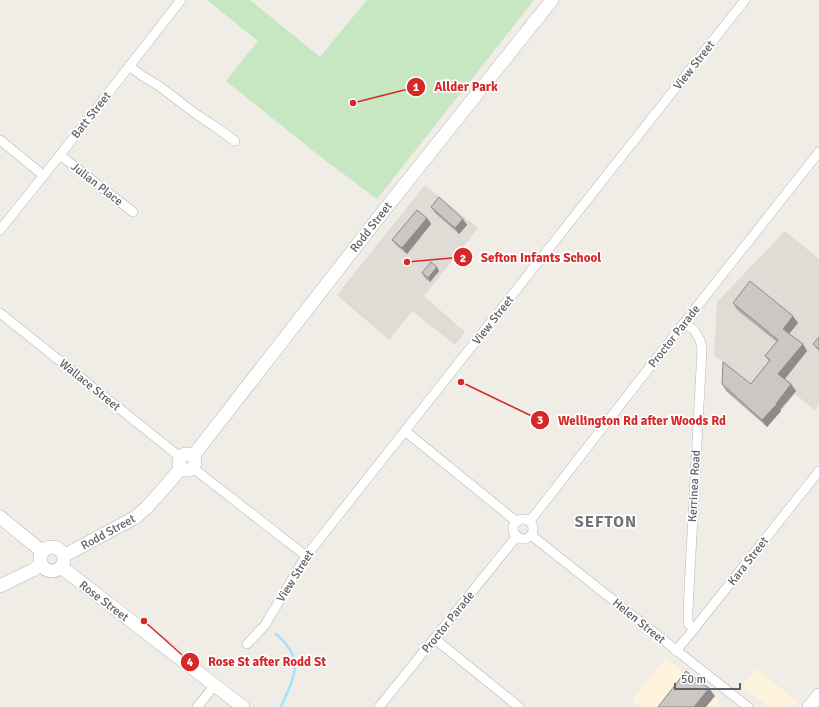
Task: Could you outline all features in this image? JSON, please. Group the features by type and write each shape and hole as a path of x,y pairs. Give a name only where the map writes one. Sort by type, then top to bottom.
{"street":[{"name":"Batt Street","path":"0,230 181,0"},
{"name":"Rodd Street","path":"63,554 69,553 136,517 146,508 187,462 382,213 552,0"},
{"name":"View Street","path":"248,644 265,625 306,556 745,0"},
{"path":"129,66 160,86 235,142"},
{"path":"0,140 44,175"},
{"name":"Proctor Parade","path":"530,521 819,152"},
{"name":"Julian Place","path":"60,155 133,212"},
{"name":"Wallace Street","path":"0,313 306,556"},
{"name":"Kerrinea Road","path":"684,323 694,330 700,340 702,349 688,609 688,623 694,629"},
{"path":"405,431 516,522"},
{"name":"Kara Street","path":"676,650 819,471"},
{"path":"0,517 42,558 43,567 49,571 56,571 61,568 64,563 61,550 53,547 46,549 42,558 32,570 0,586"},
{"path":"521,519 530,521 533,527 531,535 525,538 516,536 514,532 516,522 521,519"},
{"name":"Helen Street","path":"531,535 748,707"},
{"name":"Proctor Parade","path":"379,707 516,536"},
{"name":"Rose Street","path":"61,568 243,707"},
{"path":"435,639 519,707"},
{"path":"197,707 214,685"},
{"path":"809,707 819,695"}],"shaded area":[{"path":"425,185 478,228 424,296 465,332 455,345 412,311 389,340 337,295"},
{"path":"785,231 819,259 819,404 815,410 795,394 781,411 714,355 717,302"},
{"path":"666,658 718,700 719,707 641,707 632,700"},
{"path":"756,669 797,701 792,707 768,707 742,686"}],"green space":[{"path":"207,0 250,0 320,57 367,0 534,0 377,199 317,154 226,81 258,41"}],"building":[{"path":"439,197 463,219 455,228 431,207"},
{"path":"417,210 427,218 402,248 392,240"},
{"path":"431,262 437,267 428,278 422,273"},
{"path":"750,281 793,316 783,329 803,344 778,374 791,384 777,404 762,420 722,384 723,362 751,384 770,360 765,356 778,340 733,303"},
{"path":"819,337 819,349 813,344"},
{"path":"686,671 709,688 694,707 658,707"}],"waterway":[{"path":"276,634 291,652 295,669 281,707"}],"place":[{"name":"Allder Park","path":"353,103"},
{"name":"Sefton Infants School","path":"407,262"},
{"name":"Wellington Rd after Woods Rd","path":"461,382"},
{"name":"Rose St after Rodd St","path":"144,621"}],"district":[{"name":"SEFTON","path":"606,521"}]}
